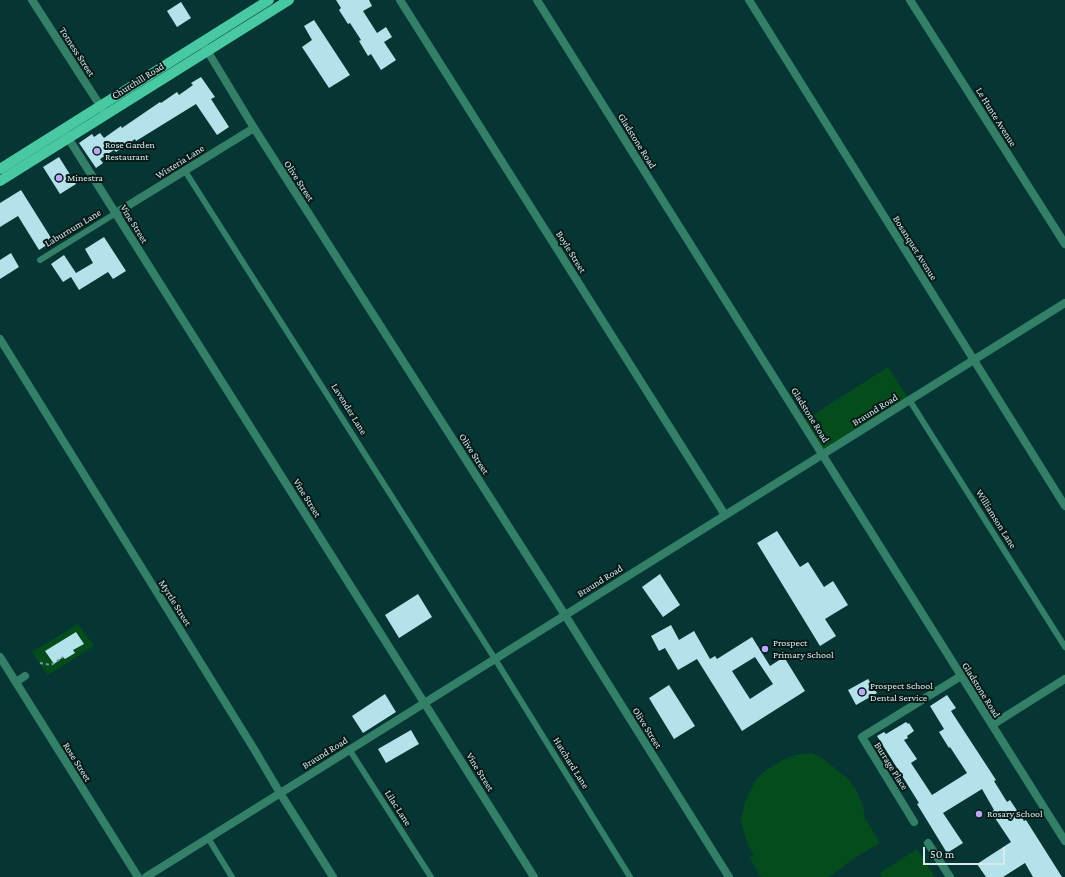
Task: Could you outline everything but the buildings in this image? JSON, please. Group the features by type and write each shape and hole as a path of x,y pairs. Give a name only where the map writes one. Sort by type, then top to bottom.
{"main road":[{"name":"Churchill Road","path":"0,169 269,0"},
{"name":"Churchill Road","path":"0,181 289,0"}],"street":[{"name":"Totness Street","path":"32,0 106,115"},
{"name":"Boyle Street","path":"400,0 725,515"},
{"name":"Gladstone Road","path":"537,0 1065,842"},
{"name":"Bosanquet Avenue","path":"749,0 973,361 1065,506"},
{"name":"Le Hunte Avenue","path":"910,0 1065,244"},
{"name":"Olive Street","path":"202,42 254,128 565,615 729,877"},
{"name":"Wisteria Lane","path":"116,213 254,128"},
{"name":"Vine Street","path":"63,129 534,877"},
{"name":"Braund Road","path":"146,877 1065,303"},
{"name":"Myrtle Street","path":"0,339 333,877"},
{"name":"Rose Street","path":"0,657 138,877"},
{"path":"16,682 25,676"},
{"name":"Burrage Place","path":"914,822 862,737 960,676"},
{"path":"992,725 1065,679"},
{"path":"928,843 950,877"}],"lane":[{"name":"Lavender Lane","path":"185,171 495,659"},
{"name":"Laburnum Lane","path":"40,260 116,213"},
{"name":"Williamson Lane","path":"910,401 1065,647"},
{"name":"Hatchard Lane","path":"495,659 630,877"},
{"name":"Lilac Lane","path":"349,749 431,877"},
{"path":"208,838 232,877"}],"path":[{"path":"40,663 51,665 64,657"}],"green space":[{"path":"888,367 910,401 822,455 802,422"},
{"path":"78,624 94,646 48,675 32,652"},
{"path":"812,753 825,760 849,780 855,788 863,806 865,818 880,843 851,860 828,877 761,877 749,857 754,855 747,842 741,822 745,802 757,778 768,769 795,755"},
{"path":"917,849 935,877 882,877 880,873"}],"place":[{"name":"Rose Garden Restaurant","path":"97,151"},
{"name":"Minestra","path":"59,178"},
{"name":"Prospect Primary School","path":"765,649"},
{"name":"Prospect School Dental Service","path":"862,692"},
{"name":"Rosary School","path":"979,814"}]}
